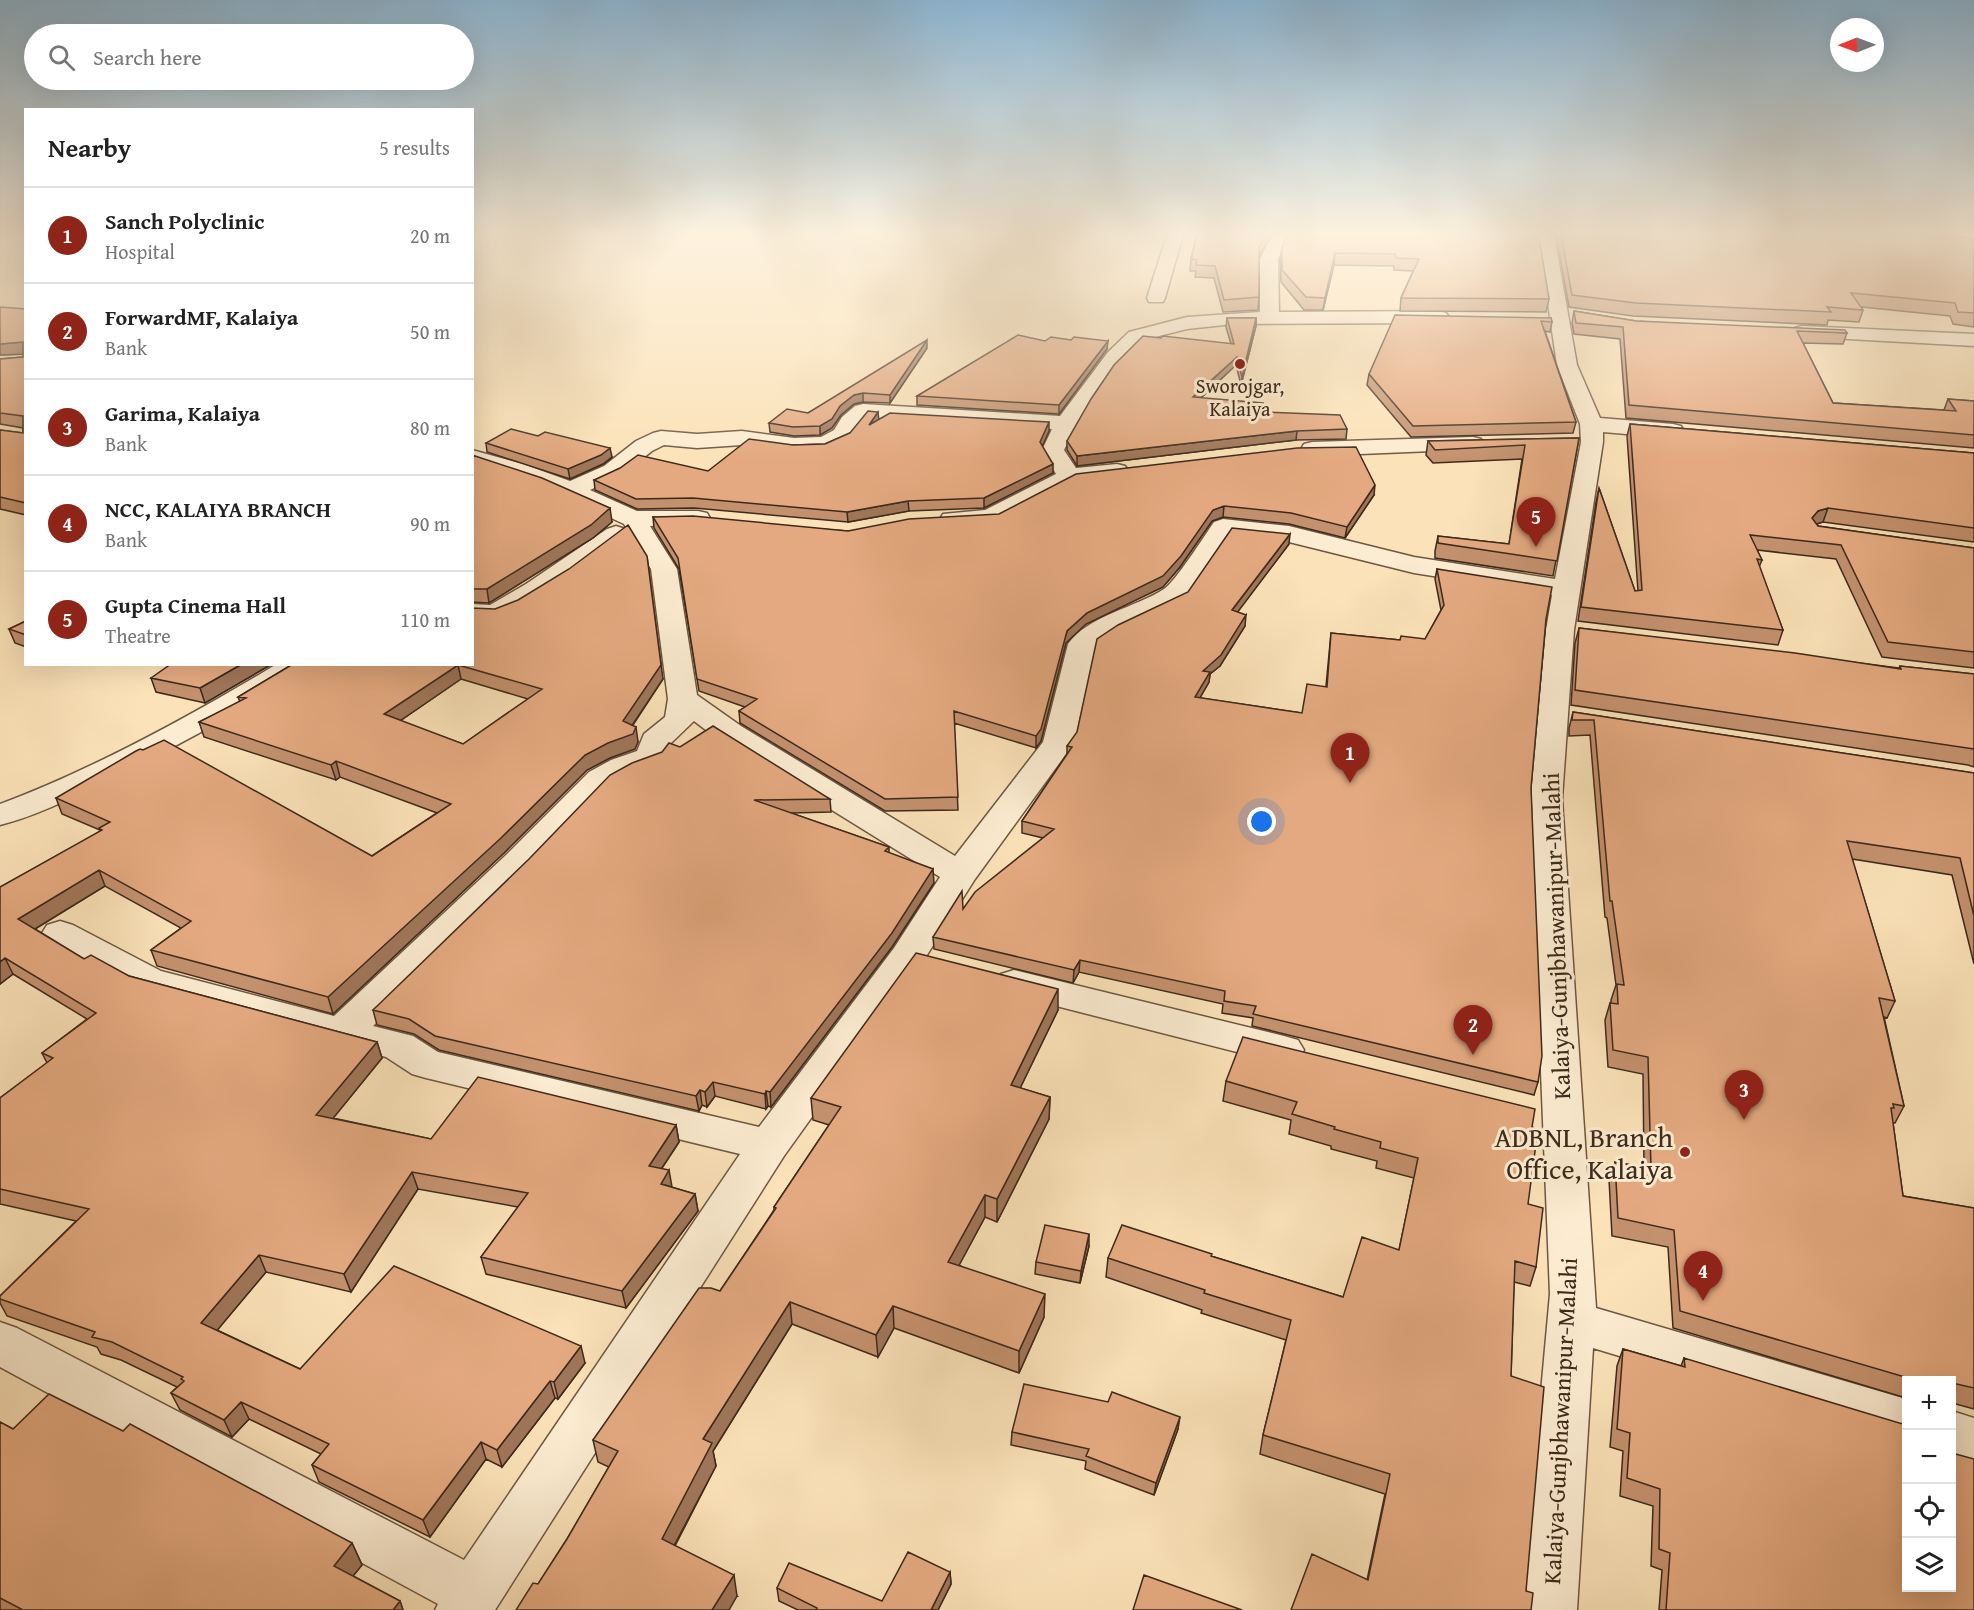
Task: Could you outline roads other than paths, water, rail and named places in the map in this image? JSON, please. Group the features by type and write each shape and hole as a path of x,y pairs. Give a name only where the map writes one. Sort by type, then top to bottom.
{"street":[{"path":"1270,310 1270,317"},
{"path":"1558,310 1567,365 1584,436 1694,432"},
{"path":"1069,476 1053,450 1066,423 1114,356 1136,336 1186,323 1270,317 1459,318"},
{"path":"1786,331 1974,340"},
{"path":"571,490 612,471 644,446 661,438 697,441 742,438 794,446 826,444 842,435 850,422 863,411 1066,423"},
{"name":"Kalaiya-Gunjbhawanipur-Malahi","path":"1549,1610 1573,1293 1547,1115 1546,799 1565,716 1572,631 1566,588 1584,436"},
{"path":"1285,451 1499,444"},
{"path":"474,458 515,469 571,490 633,519 694,517 716,519"},
{"path":"932,519 990,517 1069,476 1134,469"},
{"path":"474,612 495,613 536,590 603,545 633,519"},
{"path":"342,1032 518,863 600,779 622,767 652,756 655,741 680,720 683,699 664,569 633,519"},
{"path":"0,1343 469,1602 769,1145 942,966 960,873 1058,743 1082,644 1106,628 1176,594 1223,527 1289,534 1414,565 1566,588"},
{"path":"0,815 26,807 147,749 224,709 295,666"},
{"path":"683,699 730,733 960,873"},
{"path":"60,933 149,981 399,1046 426,1064 769,1145"},
{"path":"942,966 1322,1060"},
{"path":"1571,1321 1902,1420"},
{"path":"1956,1435 1974,1441"}],"place":[{"name":"Sworojgar, Kalaiya","path":"1240,364"},
{"name":"Gupta Cinema Hall","path":"1536,547"},
{"name":"Sanch Polyclinic","path":"1350,783"},
{"name":"ForwardMF, Kalaiya","path":"1473,1055"},
{"name":"Garima, Kalaiya","path":"1744,1120"},
{"name":"ADBNL, Branch Office, Kalaiya","path":"1685,1152"},
{"name":"NCC, KALAIYA BRANCH","path":"1703,1301"}]}
